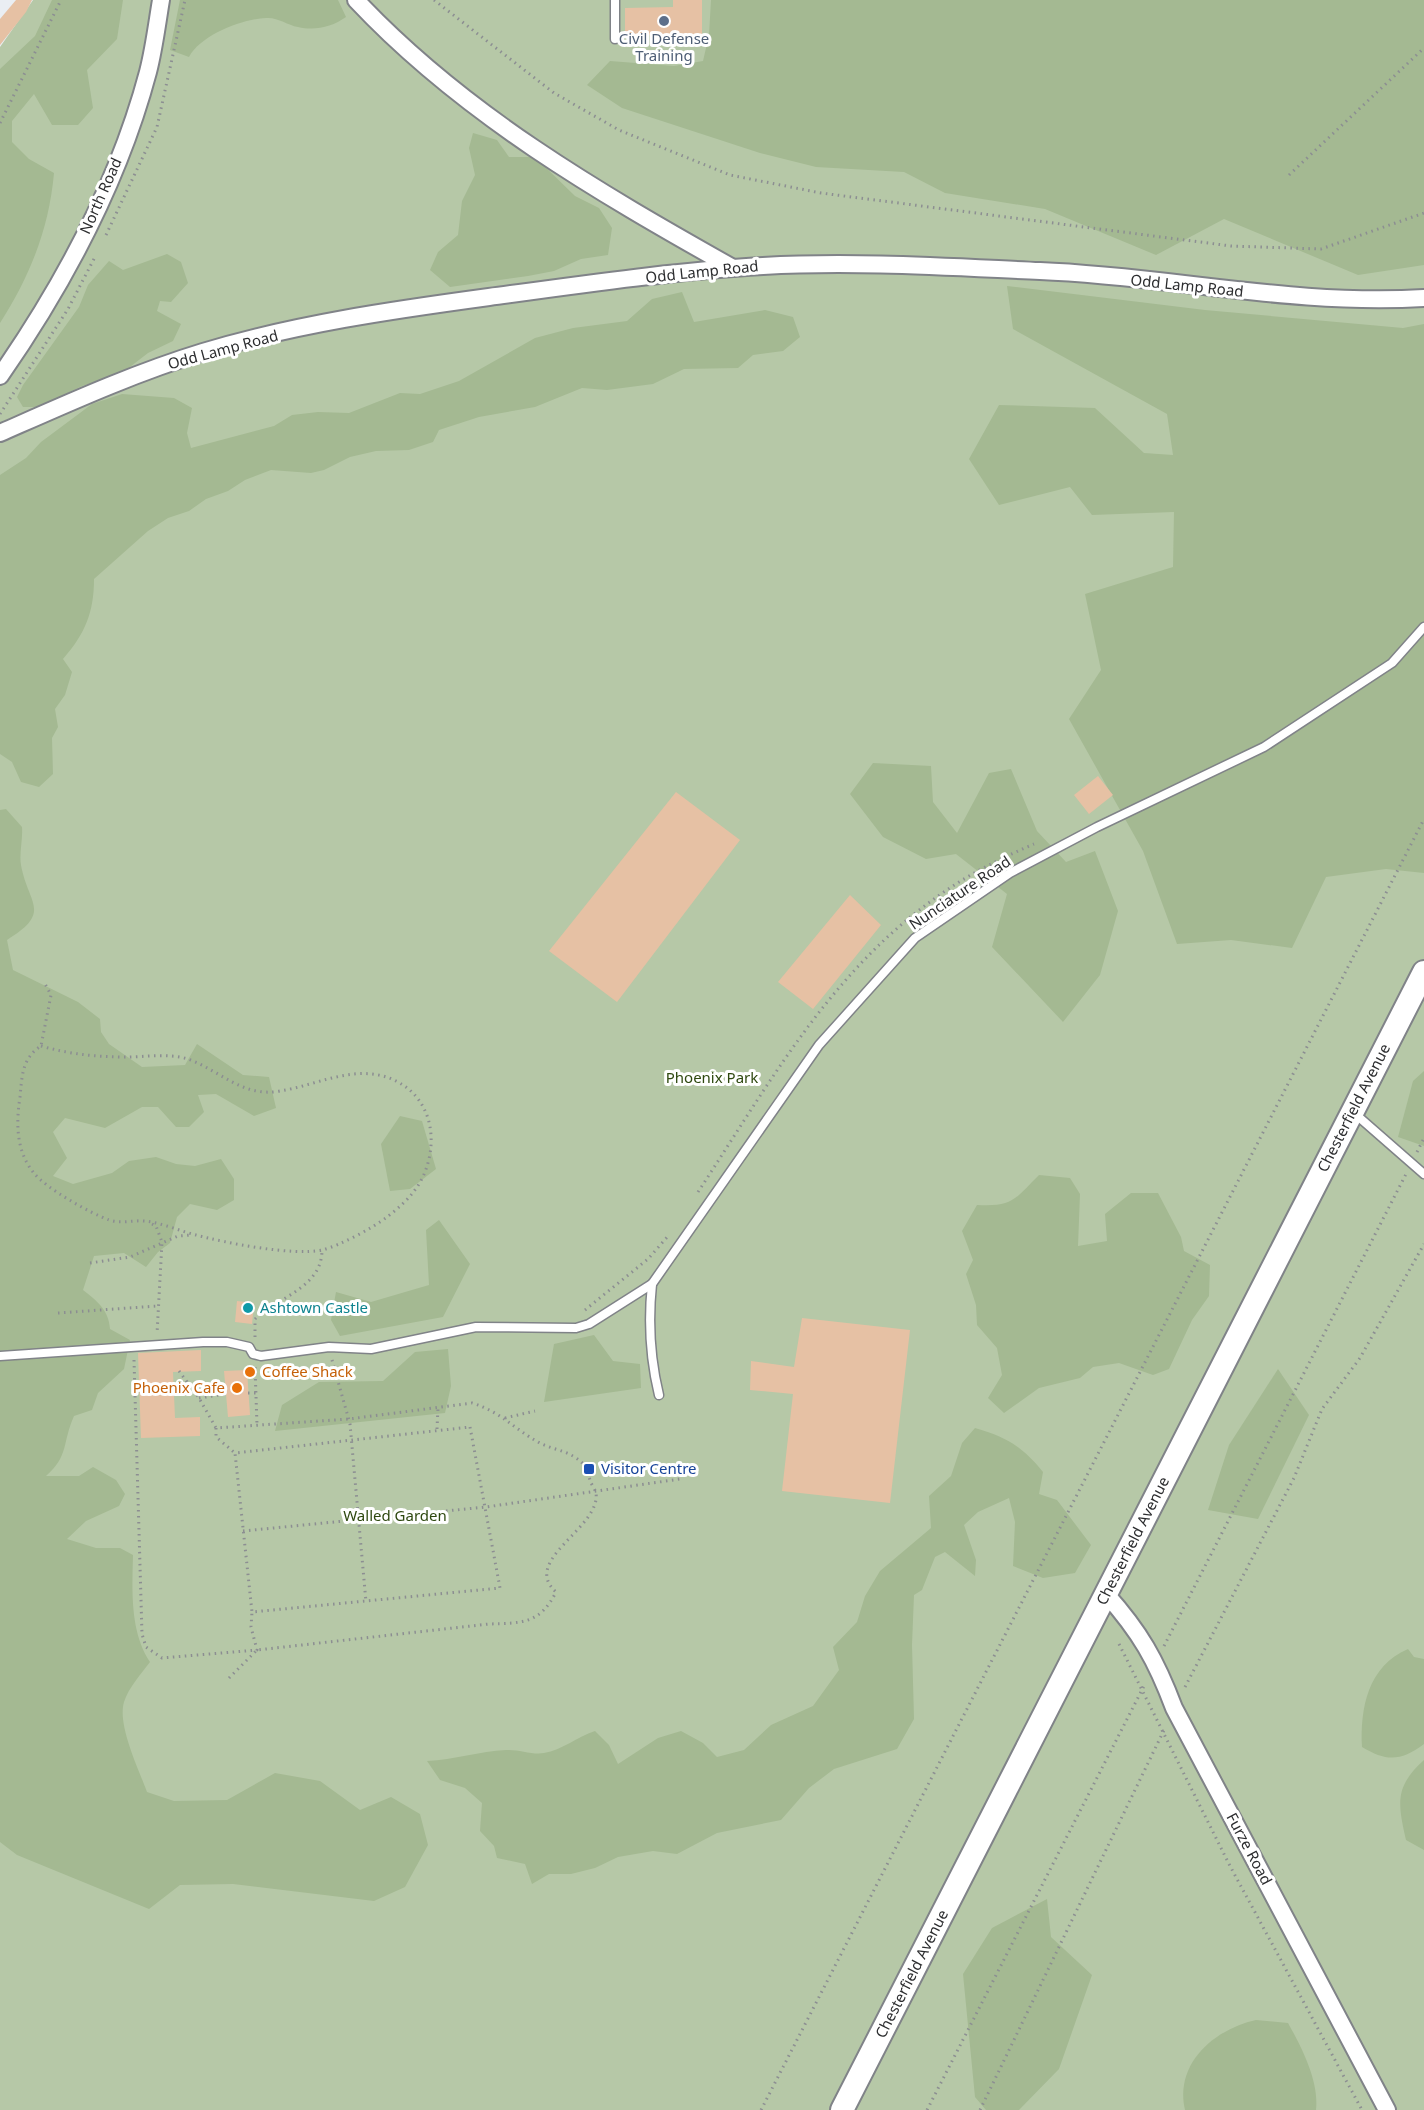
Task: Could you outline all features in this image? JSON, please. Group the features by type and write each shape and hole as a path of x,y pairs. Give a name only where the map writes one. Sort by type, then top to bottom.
{"street":[{"name":"North Road","path":"0,376 35,326 69,265 128,136 148,71 161,0"},
{"path":"356,0 417,59 510,133 606,196 733,268"},
{"name":"Odd Lamp Road","path":"0,433 142,374 204,352 266,337 431,305 733,268 898,265 1030,270 1265,295 1367,302 1424,298"},
{"name":"Chesterfield Avenue","path":"842,2110 1424,972"},
{"name":"Furze Road","path":"1106,1594 1131,1622 1156,1662 1174,1708 1387,2110"}],"lane":[{"path":"615,0 615,39"},
{"name":"Nunciature Road","path":"659,1395 651,1349 649,1314 652,1284 819,1045 915,938 1010,873 1109,821 1264,747 1392,663 1424,627"},
{"path":"1353,1112 1424,1174"},
{"path":"0,1356 227,1342 249,1347 253,1354 261,1356 329,1347 371,1349 476,1326 543,1330 576,1328 589,1324 652,1284"}],"path":[{"path":"0,123 61,0"},
{"path":"434,0 554,93 619,130 730,175 821,193 1231,246 1321,249 1424,213"},
{"path":"1289,175 1424,48"},
{"path":"761,2110 1424,819"},
{"path":"41,1046 95,1056 186,1059 229,1082 260,1092 279,1092 340,1075 357,1073 395,1080 411,1089 430,1119 429,1159 419,1186 408,1201 380,1223 322,1250 285,1250 218,1241 145,1221 111,1221 58,1191 34,1173 19,1144 18,1114 23,1066 34,1051 41,1046 51,995 44,982"},
{"path":"927,2110 1424,1138"},
{"path":"145,1221 156,1226 162,1242 157,1306 157,1345"},
{"path":"90,1263 130,1257 178,1236 193,1234"},
{"path":"980,2110 1174,1708 1294,1478 1322,1408 1360,1358 1424,1244"},
{"path":"305,1283 312,1280 319,1269 322,1250"},
{"path":"58,1313 124,1311 157,1306"},
{"path":"134,1347 142,1634 146,1647 162,1658 257,1650 489,1624 527,1623 549,1607 556,1592 550,1586 546,1570 552,1557 587,1519 596,1492 586,1467 575,1457 545,1447 491,1409 472,1403 349,1419 216,1428"},
{"path":"329,1347 338,1390 349,1419 366,1602"},
{"path":"179,1371 199,1398 216,1428 216,1437 235,1453 252,1612 250,1627 257,1650"},
{"path":"248,1393 257,1393"},
{"path":"199,1398 226,1394"},
{"path":"437,1429 438,1408"},
{"path":"505,1418 535,1412"},
{"path":"235,1453 470,1427 500,1588 252,1612"},
{"path":"243,1531 486,1508 680,1479"},
{"path":"1119,1644 1230,1866 1362,2110"},
{"path":"229,1678 257,1650"}],"green space":[{"name":"Phoenix Park","path":"33,0 1424,0 1424,2110 0,2110 0,47"},
{"path":"52,0 123,0 117,39 87,70 93,108 78,125 52,125 34,94 12,121 12,142 29,159 54,173 43,233 29,270 0,323 0,69 35,36"},
{"path":"180,0 338,0 346,17 329,26 311,29 270,18 246,21 212,35 189,57 170,50"},
{"path":"711,0 1424,0 1424,265 1358,275 1224,219 1156,255 1045,209 945,193 904,172 816,167 760,153 622,108 587,85 610,61 674,66 703,61 709,35"},
{"path":"473,133 497,140 509,157 535,157 575,196 599,208 612,228 608,255 581,259 554,271 450,287 430,270 438,252 458,235 462,201 475,175 469,148"},
{"path":"167,254 181,262 188,283 171,302 160,301 157,311 181,324 173,341 148,353 122,373 82,386 38,407 23,407 17,397 23,385 79,307 88,285 109,261 123,270"},
{"path":"1007,286 1205,310 1403,328 1424,324 1424,873 1386,869 1326,877 1292,948 1231,940 1177,944 1143,851 1069,719 1101,670 1085,594 1173,567 1174,512 1092,515 1070,487 999,505 969,459 999,405 1095,408 1144,453 1173,455 1167,414 1013,329"},
{"path":"682,292 694,322 765,310 793,317 800,337 783,351 753,355 738,368 684,369 653,384 607,390 582,388 535,407 479,417 439,430 433,442 409,450 376,451 350,457 324,470 311,473 271,470 206,499 189,511 168,518 148,531 94,579 94,591 87,622 77,641 63,659 72,672 65,695 55,709 58,727 52,738 53,774 39,787 21,782 12,762 0,754 0,475 26,458 41,442 92,404 122,394 174,398 192,408 187,433 191,448 274,426 292,415 318,412 349,413 400,393 420,394 459,381 535,338 573,328 627,321 652,299"},
{"path":"873,763 931,766 933,802 957,833 989,773 1011,769 1037,831 1066,862 1095,851 1118,911 1100,975 1063,1022 992,947 1007,894 956,854 926,859 883,837 850,794"},
{"path":"6,809 22,827 21,865 34,907 30,922 7,940 13,970 78,1002 100,1019 101,1032 109,1044 142,1067 185,1065 197,1044 243,1075 269,1077 276,1108 254,1116 216,1094 198,1095 204,1112 189,1127 176,1127 158,1107 142,1107 105,1128 65,1118 53,1132 67,1158 53,1176 73,1184 112,1173 129,1161 156,1157 176,1164 195,1166 221,1159 234,1179 234,1200 217,1210 190,1204 177,1217 170,1243 158,1252 146,1267 124,1253 94,1256 83,1290 105,1311 110,1329 130,1340 124,1369 98,1393 92,1410 74,1416 62,1455 46,1476 79,1476 93,1467 116,1480 125,1494 119,1506 86,1521 67,1539 96,1548 120,1548 133,1555 133,1597 136,1624 143,1650 150,1662 132,1686 124,1702 124,1723 130,1747 147,1792 174,1801 227,1800 275,1773 320,1781 360,1810 391,1797 420,1814 428,1845 405,1887 374,1901 233,1884 180,1885 149,1909 17,1855 0,1842 0,810"},
{"path":"1424,1071 1424,1146 1398,1137 1413,1081"},
{"path":"400,1116 422,1121 436,1169 410,1189 390,1191 381,1144"},
{"path":"1039,1175 1070,1178 1080,1194 1078,1246 1107,1241 1105,1214 1131,1193 1158,1193 1181,1237 1184,1251 1210,1265 1209,1296 1192,1320 1169,1369 1153,1375 1119,1363 1093,1367 1080,1378 1039,1388 1004,1413 988,1398 1002,1375 997,1348 977,1325 976,1305 966,1274 973,1260 962,1231 977,1205 998,1205 1013,1200"},
{"path":"439,1220 470,1264 443,1317 340,1336 331,1320 336,1292 371,1302 429,1285 426,1230"},
{"path":"594,1335 613,1361 640,1364 641,1388 544,1402 554,1344"},
{"path":"448,1349 451,1386 445,1413 275,1431 282,1405 319,1382 383,1381 415,1352"},
{"path":"1278,1369 1309,1415 1258,1519 1208,1510 1229,1445"},
{"path":"975,1428 1005,1439 1028,1455 1043,1472 1039,1494 1057,1500 1091,1545 1075,1573 1043,1578 1013,1566 1015,1522 1009,1498 978,1512 964,1525 976,1560 975,1576 945,1552 935,1557 922,1590 914,1595 912,1645 914,1719 897,1749 834,1769 809,1788 781,1820 717,1833 677,1854 653,1851 618,1857 595,1868 571,1874 549,1874 532,1884 525,1864 497,1858 494,1846 480,1831 482,1803 465,1788 440,1780 427,1761 506,1750 544,1753 595,1731 609,1745 618,1764 658,1738 681,1731 703,1743 717,1757 744,1750 771,1725 813,1706 839,1670 833,1647 857,1622 865,1596 880,1571 931,1528 929,1496 951,1476 962,1443"},
{"path":"1408,1649 1414,1657 1424,1659 1424,1744 1408,1754 1394,1758 1387,1757 1362,1747 1365,1703 1375,1677 1394,1656"},
{"path":"1424,1760 1424,1850 1406,1840 1400,1806 1407,1779"},
{"path":"1047,1899 1051,1937 1092,1975 1059,2069 1019,2110 986,2110 975,2097 963,1974 992,1928"},
{"path":"1256,2020 1288,2023 1312,2076 1316,2110 1185,2110 1183,2093 1186,2077 1201,2051 1226,2031"}],"building":[{"path":"16,0 32,0 26,12 0,45 0,19"},
{"name":"Civil Defense Training","path":"673,0 702,0 702,34 625,36 625,8 673,7"},
{"path":"1098,776 1113,795 1089,814 1074,795"},
{"path":"676,792 740,840 617,1002 549,951"},
{"path":"850,895 881,925 813,1009 778,982"},
{"name":"Ashtown Castle","path":"237,1301 254,1303 252,1324 235,1322"},
{"path":"802,1318 910,1330 890,1503 782,1491 793,1394 750,1390 751,1361 794,1367"},
{"path":"201,1350 201,1371 173,1372 175,1418 200,1417 200,1436 141,1438 138,1353"},
{"path":"247,1370 250,1415 228,1417 224,1371"}],"place":[{"name":"Civil Defense Training","path":"664,21"},
{"name":"Ashtown Castle","path":"248,1308"},
{"name":"Coffee Shack","path":"250,1372"},
{"name":"Phoenix Cafe","path":"237,1388"},
{"name":"Visitor Centre","path":"589,1469"}],"park label":[{"name":"Walled Garden","path":"395,1516"}]}
